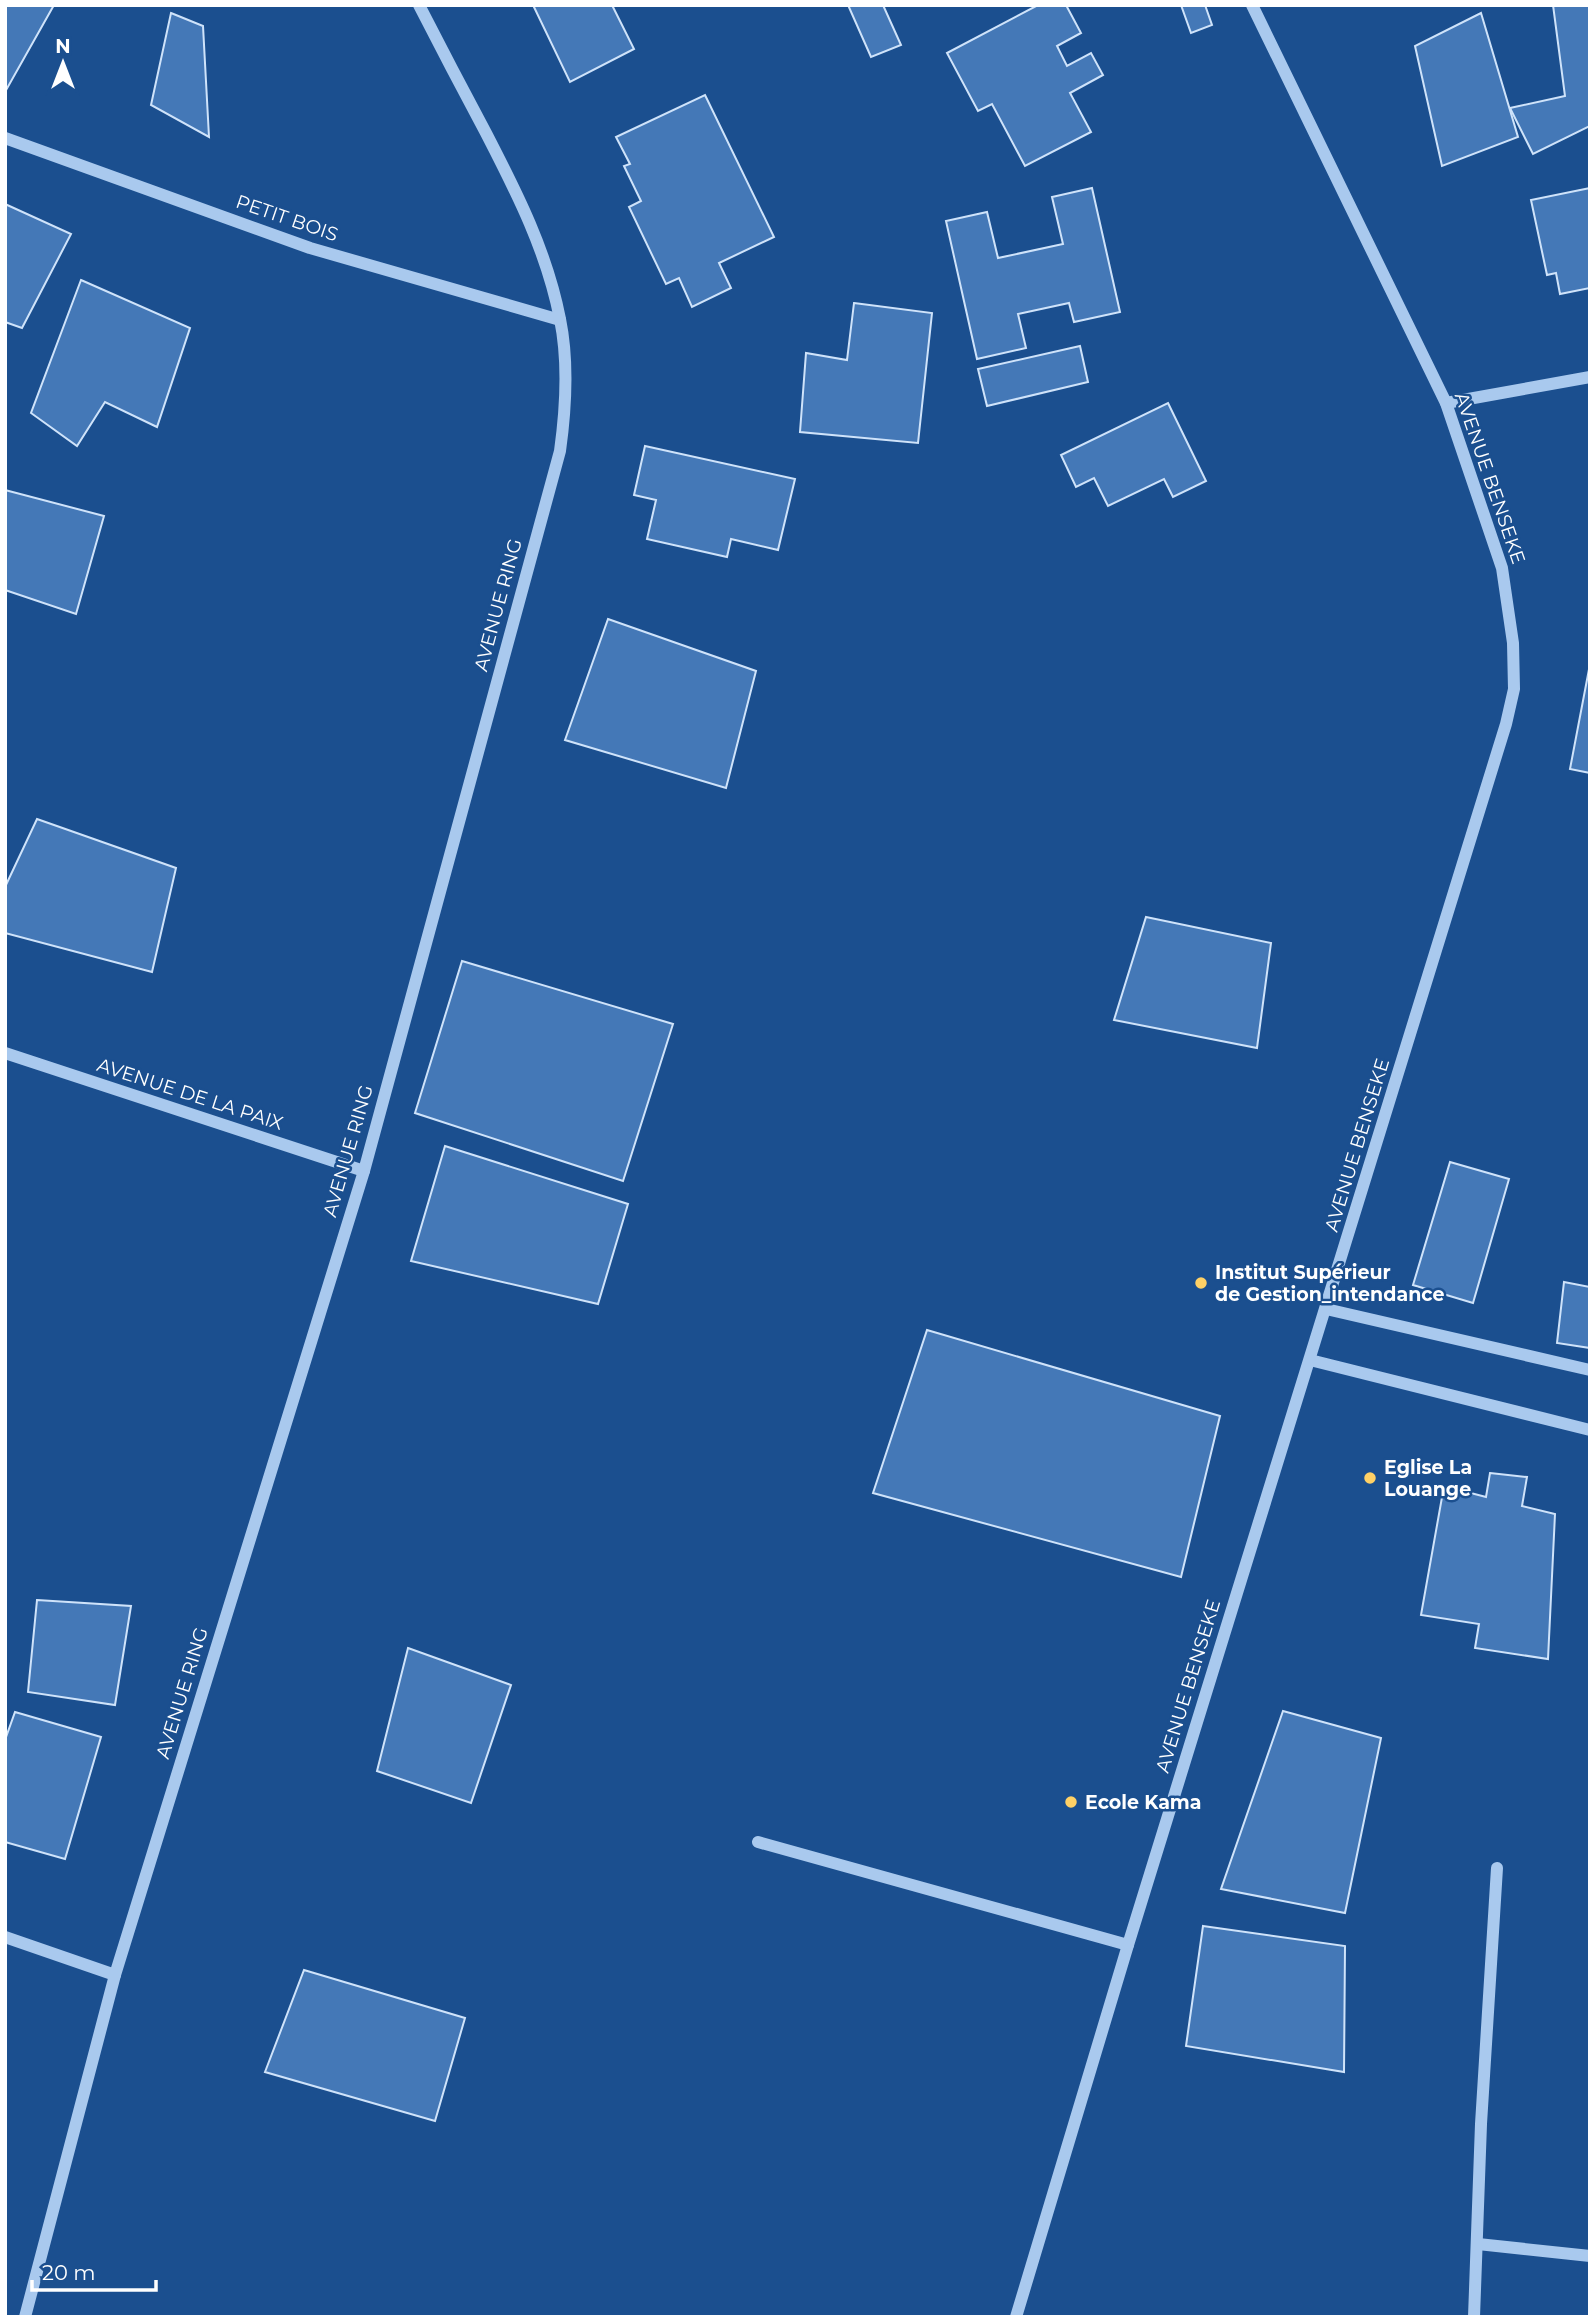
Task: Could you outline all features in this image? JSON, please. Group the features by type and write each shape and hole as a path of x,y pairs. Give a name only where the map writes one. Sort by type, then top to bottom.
{"street":[{"name":"AVENUE RING","path":"25,2317 116,1975 363,1171 560,451 565,412 565,371 561,320 546,262 525,209 419,5"},
{"name":"AVENUE BENSEKE","path":"1016,2317 1128,1945 1506,724 1514,689 1512,633 1502,568 1446,403 1252,5"},
{"name":"PETIT BOIS","path":"5,138 310,248 561,320"},
{"path":"1446,403 1590,377"},
{"name":"AVENUE DE LA PAIX","path":"5,1053 363,1171"},
{"path":"1326,1309 1590,1370"},
{"path":"1310,1360 1590,1430"},
{"path":"758,1842 1128,1945"},
{"path":"1474,2317 1481,2124 1497,1868"},
{"path":"5,1937 116,1975"},
{"path":"1478,2244 1590,2256"}],"building":[{"path":"5,5 54,5 5,92"},
{"path":"533,5 612,5 634,49 570,82"},
{"path":"848,5 883,5 901,45 871,57"},
{"path":"1038,5 1066,5 1081,33 1057,46 1067,66 1091,53 1103,75 1070,93 1091,132 1025,166 992,104 978,111 947,53"},
{"path":"1181,5 1205,5 1212,25 1191,33"},
{"path":"1553,5 1590,5 1590,126 1533,154 1510,108 1565,96"},
{"path":"171,13 203,26 209,137 151,105"},
{"path":"1481,13 1518,137 1442,166 1415,46"},
{"path":"705,95 774,237 719,263 731,288 692,307 679,278 666,284 629,207 641,201 624,166 630,164 616,137"},
{"path":"1092,188 1120,312 1074,322 1069,303 1018,314 1026,348 977,359 946,221 987,212 998,258 1063,244 1052,197"},
{"path":"1590,188 1590,288 1560,294 1556,273 1547,275 1531,200"},
{"path":"5,204 71,234 22,328 5,322"},
{"path":"81,280 190,328 157,427 105,402 77,446 31,413"},
{"path":"854,303 932,313 918,443 800,432 806,353 847,360"},
{"path":"1080,346 1088,382 987,406 978,369"},
{"path":"1168,403 1206,481 1173,497 1164,479 1108,506 1094,478 1076,487 1061,455"},
{"path":"645,446 795,479 778,550 731,539 727,557 647,539 656,500 634,495"},
{"path":"5,490 104,516 76,614 5,590"},
{"path":"608,619 756,671 726,788 565,740"},
{"path":"1590,664 1590,773 1570,769"},
{"path":"37,819 176,868 152,972 5,933 5,887"},
{"path":"1146,917 1271,943 1257,1048 1114,1020"},
{"path":"462,961 673,1024 623,1181 415,1113"},
{"path":"445,1146 628,1204 598,1304 411,1261"},
{"path":"1450,1162 1509,1179 1473,1303 1413,1285"},
{"path":"1564,1282 1590,1287 1590,1348 1557,1343"},
{"path":"927,1330 1220,1416 1181,1577 873,1493"},
{"path":"1490,1473 1527,1477 1522,1506 1555,1514 1548,1659 1475,1648 1479,1624 1421,1615 1444,1486 1486,1497"},
{"path":"37,1600 131,1606 115,1705 28,1692"},
{"path":"408,1648 511,1685 471,1803 377,1771"},
{"path":"1283,1711 1381,1738 1345,1913 1221,1889"},
{"path":"15,1712 101,1737 65,1859 5,1842 5,1740"},
{"path":"1203,1926 1345,1946 1344,2072 1186,2046"},
{"path":"304,1970 465,2018 435,2121 265,2072"}],"place":[{"name":"Institut Supérieur de Gestion_intendance","path":"1201,1283"},
{"name":"Eglise La Louange","path":"1370,1478"},
{"name":"Ecole Kama","path":"1071,1802"}]}
